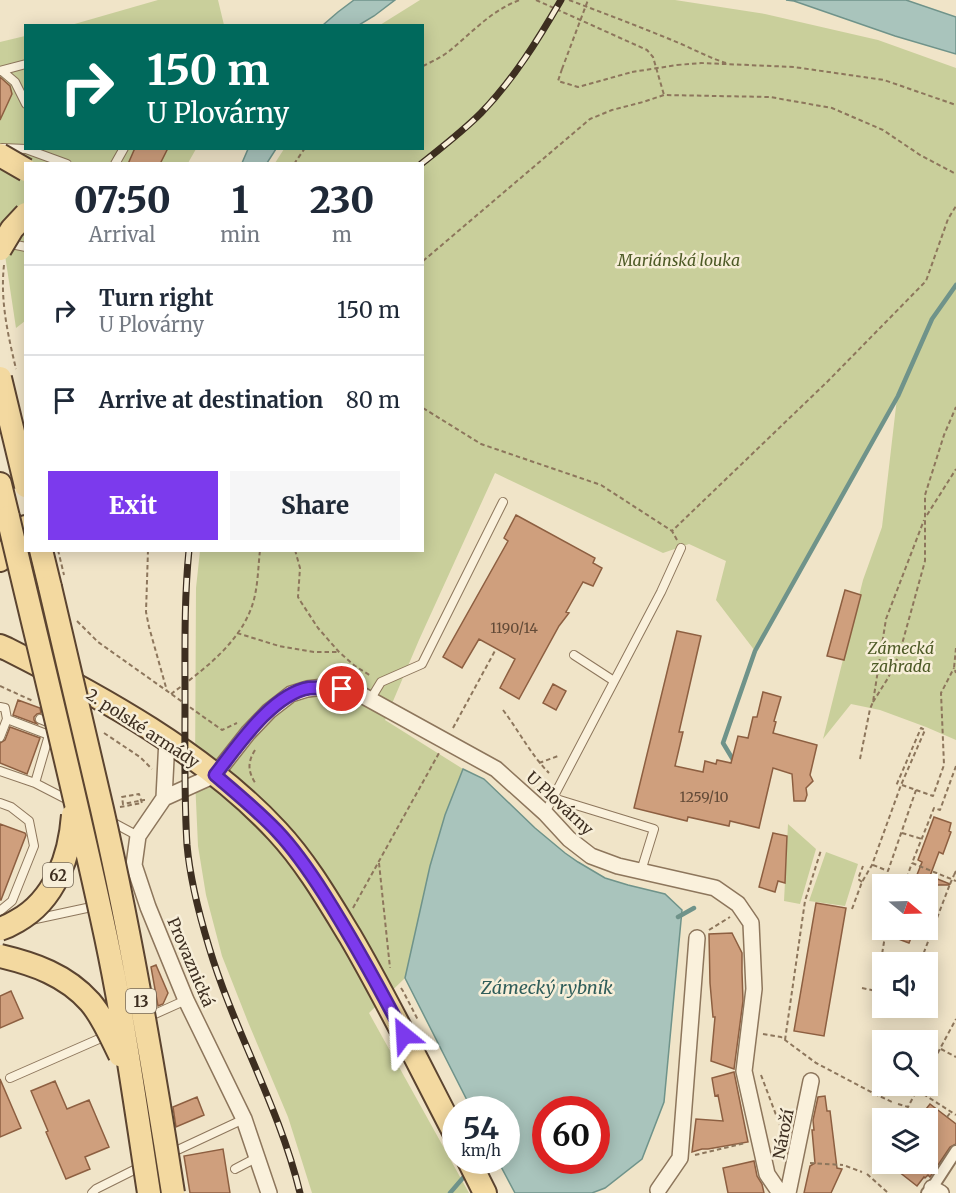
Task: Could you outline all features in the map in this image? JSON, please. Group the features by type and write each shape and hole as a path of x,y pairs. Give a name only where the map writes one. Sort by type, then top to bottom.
{"main road":[{"path":"0,156 24,169"},
{"path":"3,254 12,229 24,216"},
{"path":"8,375 24,474"},
{"name":"13","path":"0,484 79,802 131,1076 149,1193"},
{"path":"0,560 24,530"},
{"name":"13","path":"41,552 100,799 129,936 173,1193"},
{"name":"2. polské armády","path":"0,646 67,679 167,740 215,775 278,831 306,867 372,974 442,1110"},
{"name":"62","path":"0,929 18,921 33,910 56,881 65,862 79,802"},
{"path":"0,956 38,966 58,976 76,989 90,1002 101,1019 131,1076"}],"street":[{"name":"U Plovárny","path":"215,775 248,733 269,711 291,694 307,688 342,689 358,693 496,769 545,813 568,838 591,856 641,872 715,888 738,904 752,923 754,989 744,1071 767,1174 780,1193"},
{"path":"167,740 164,798 215,775"},
{"name":"Provaznická","path":"164,798 138,836 134,865 136,897 244,1119 269,1193"},
{"path":"656,1192 680,1158 697,938"},
{"name":"Nároží","path":"788,1193 803,1164 811,1081"},
{"path":"933,1191 956,1151"}],"lane":[{"path":"1,71 24,65"},
{"path":"1,71 15,82 24,100"},
{"path":"0,148 24,149"},
{"path":"0,156 24,150"},
{"path":"29,150 62,162"},
{"path":"0,242 24,247"},
{"path":"370,700 381,682 422,664 502,502"},
{"path":"545,813 661,592 681,548"},
{"path":"574,655 614,681"},
{"path":"2,708 15,710"},
{"path":"2,708 7,719 49,735"},
{"path":"0,737 7,719"},
{"path":"35,783 49,735 50,723 40,719"},
{"path":"0,771 79,802"},
{"path":"553,798 654,829 641,872"},
{"path":"0,803 10,807 29,821 34,846 12,901 0,911"},
{"path":"94,813 138,836"},
{"path":"0,919 26,921 136,897"},
{"path":"10,1078 186,1000"},
{"path":"92,1193 155,1160 244,1119"},
{"path":"235,1169 258,1157"}],"path":[{"path":"424,65 446,54 480,23 509,4 520,0"},
{"path":"536,0 647,50 653,57 664,94"},
{"path":"569,0 729,64"},
{"path":"588,0 558,81 578,87 632,72 677,65 700,63 794,67 884,80 956,105"},
{"path":"424,260 590,119 664,94 770,97 832,108 883,130 920,155 956,174"},
{"path":"672,531 828,381 926,281 948,219 956,206"},
{"path":"3,254 2,301 8,375"},
{"path":"860,759 870,709 899,655 925,561 925,495 944,435 956,408"},
{"path":"424,409 481,444 601,485 672,531 681,548"},
{"path":"873,702 886,619 926,516 956,470"},
{"path":"148,552 146,612 167,692"},
{"path":"171,694 212,661 247,618 253,604 260,552"},
{"path":"296,552 300,568 298,597 318,628 355,666 381,682"},
{"path":"73,617 98,642 222,730 238,723"},
{"path":"237,633 279,646 314,652 339,652"},
{"path":"901,785 933,796 944,765 940,693 954,668 956,648"},
{"path":"452,731 496,649"},
{"path":"954,668 956,673"},
{"path":"35,696 37,707"},
{"path":"503,710 519,730 539,763 549,772"},
{"path":"852,909 862,882 872,865 901,785 925,730 921,728 896,786"},
{"path":"352,910 442,748"},
{"path":"539,763 558,756"},
{"path":"908,874 934,808 940,810 956,766"},
{"path":"872,865 888,871 916,790"},
{"path":"118,807 142,803 139,794 122,797 123,804 134,802 144,800"},
{"path":"880,830 884,831"},
{"path":"901,832 922,839"},
{"path":"785,1040 805,901 821,850"},
{"path":"379,861 390,968"},
{"path":"912,863 956,881"},
{"path":"862,866 858,879 862,882"},
{"path":"924,952 956,871"},
{"path":"697,938 728,918"},
{"path":"862,988 876,991 884,940"},
{"path":"938,1054 956,1018"},
{"path":"749,1032 781,1037 816,1063 892,1102"},
{"path":"941,1049 956,1057"},
{"path":"760,1072 803,1164 845,1166 862,1172"},
{"path":"898,1104 908,1107 914,1096"},
{"path":"926,1096 956,1115"},
{"path":"947,1117 951,1112"},
{"path":"680,1158 750,1142"},
{"path":"867,1174 888,1193"}],"green space":[{"path":"158,0 218,0 224,24 74,24"},
{"name":"Mariánská louka","path":"420,0 675,0 765,14 878,40 956,68 956,740 880,710 851,704 823,739 863,580 882,527 897,398 755,651 716,600 726,561 689,544 663,553 495,473 385,720 463,769 445,815 430,866 405,978 369,1013 442,1144 442,1174 458,1174 469,1193 312,1193 288,1117 222,956 206,895 198,846 195,779 196,588 200,552 424,552 424,162 276,162 283,150 424,150 424,24 382,24"},
{"path":"24,36 24,150 195,150 189,162 24,162 24,322 16,328 0,222 0,42"},
{"path":"788,824 816,849 800,904 784,901"},
{"path":"826,852 858,864 845,906 809,901"}],"water":[{"path":"354,0 395,0 361,24 324,24"},
{"path":"786,0 906,0 956,17 956,54 895,36 794,1"},
{"path":"247,150 275,150 268,162 242,162"},
{"name":"Zámecký rybník","path":"463,769 484,779 535,828 578,862 605,878 665,894 682,910 664,1102 642,1159 605,1188 592,1193 515,1193 505,1174 520,1174 520,1096 465,1096 405,978 430,866 445,815"}],"building":[{"path":"0,77 10,86 12,94 0,120"},
{"path":"134,150 167,150 161,162 129,162"},
{"path":"516,515 595,558 593,563 602,568 593,586 583,582 566,612 569,613 559,626 519,699 500,688 515,659 479,639 462,668 443,657 508,541 504,538"},
{"path":"845,590 861,595 844,660 827,656"},
{"path":"677,631 701,636 679,732 683,732 675,766 703,772 705,761 716,764 717,760 731,763 738,736 748,738 753,717 757,717 763,692 781,697 773,733 817,745 810,775 813,781 806,788 805,801 794,801 792,774 773,768 759,828 730,821 729,826 688,817 687,821 634,808"},
{"path":"553,684 566,691 556,710 543,703"},
{"path":"18,700 40,708 41,713 34,717 37,724 13,715"},
{"path":"10,727 40,738 27,774 0,763 0,743 5,740"},
{"path":"934,817 951,823 949,831 951,832 943,854 939,852 931,874 917,874 922,862 918,860"},
{"path":"0,824 26,835 1,900 0,900"},
{"path":"773,833 787,836 785,883 778,881 775,892 759,887"},
{"path":"938,879 950,884 938,885"},
{"path":"816,903 846,908 824,1036 794,1031"},
{"path":"732,933 742,953 743,1001 734,1069 711,1061 715,1017 713,1017 710,983 709,934"},
{"path":"156,965 168,993 163,1004 158,1006 151,967"},
{"path":"11,991 23,1018 0,1028 0,996"},
{"path":"734,1072 748,1142 692,1152 696,1119 723,1121 712,1078"},
{"path":"0,1079 21,1128 0,1137"},
{"path":"55,1081 67,1109 89,1100 109,1147 85,1157 90,1169 66,1179 31,1091"},
{"path":"825,1096 827,1111 830,1111 837,1168 842,1169 831,1193 804,1193 810,1166 815,1163 813,1120 818,1097"},
{"path":"197,1097 204,1115 176,1127 173,1107"},
{"path":"938,1110 956,1124 956,1144 950,1147 938,1165"},
{"path":"223,1149 230,1193 190,1193 184,1156"},
{"path":"754,1161 764,1193 728,1193 723,1168"},
{"path":"902,1174 932,1174 930,1177 928,1175 924,1177 917,1186"}],"waterway":[{"path":"735,763 723,743 755,651 898,396 932,319 956,285"},
{"path":"678,917 694,908"},
{"path":"450,1193 466,1174"}],"railway":[{"path":"423,162 467,126 493,100 524,59 561,0"},
{"path":"189,552 185,625 185,809 190,871 219,978 269,1099 300,1193"}],"route":[{"path":"342,689 307,688 291,694 269,711 248,733 215,775 278,831 306,867 372,974 404,1035"}],"park label":[{"name":"Zámecká zahrada","path":"901,657"}]}
